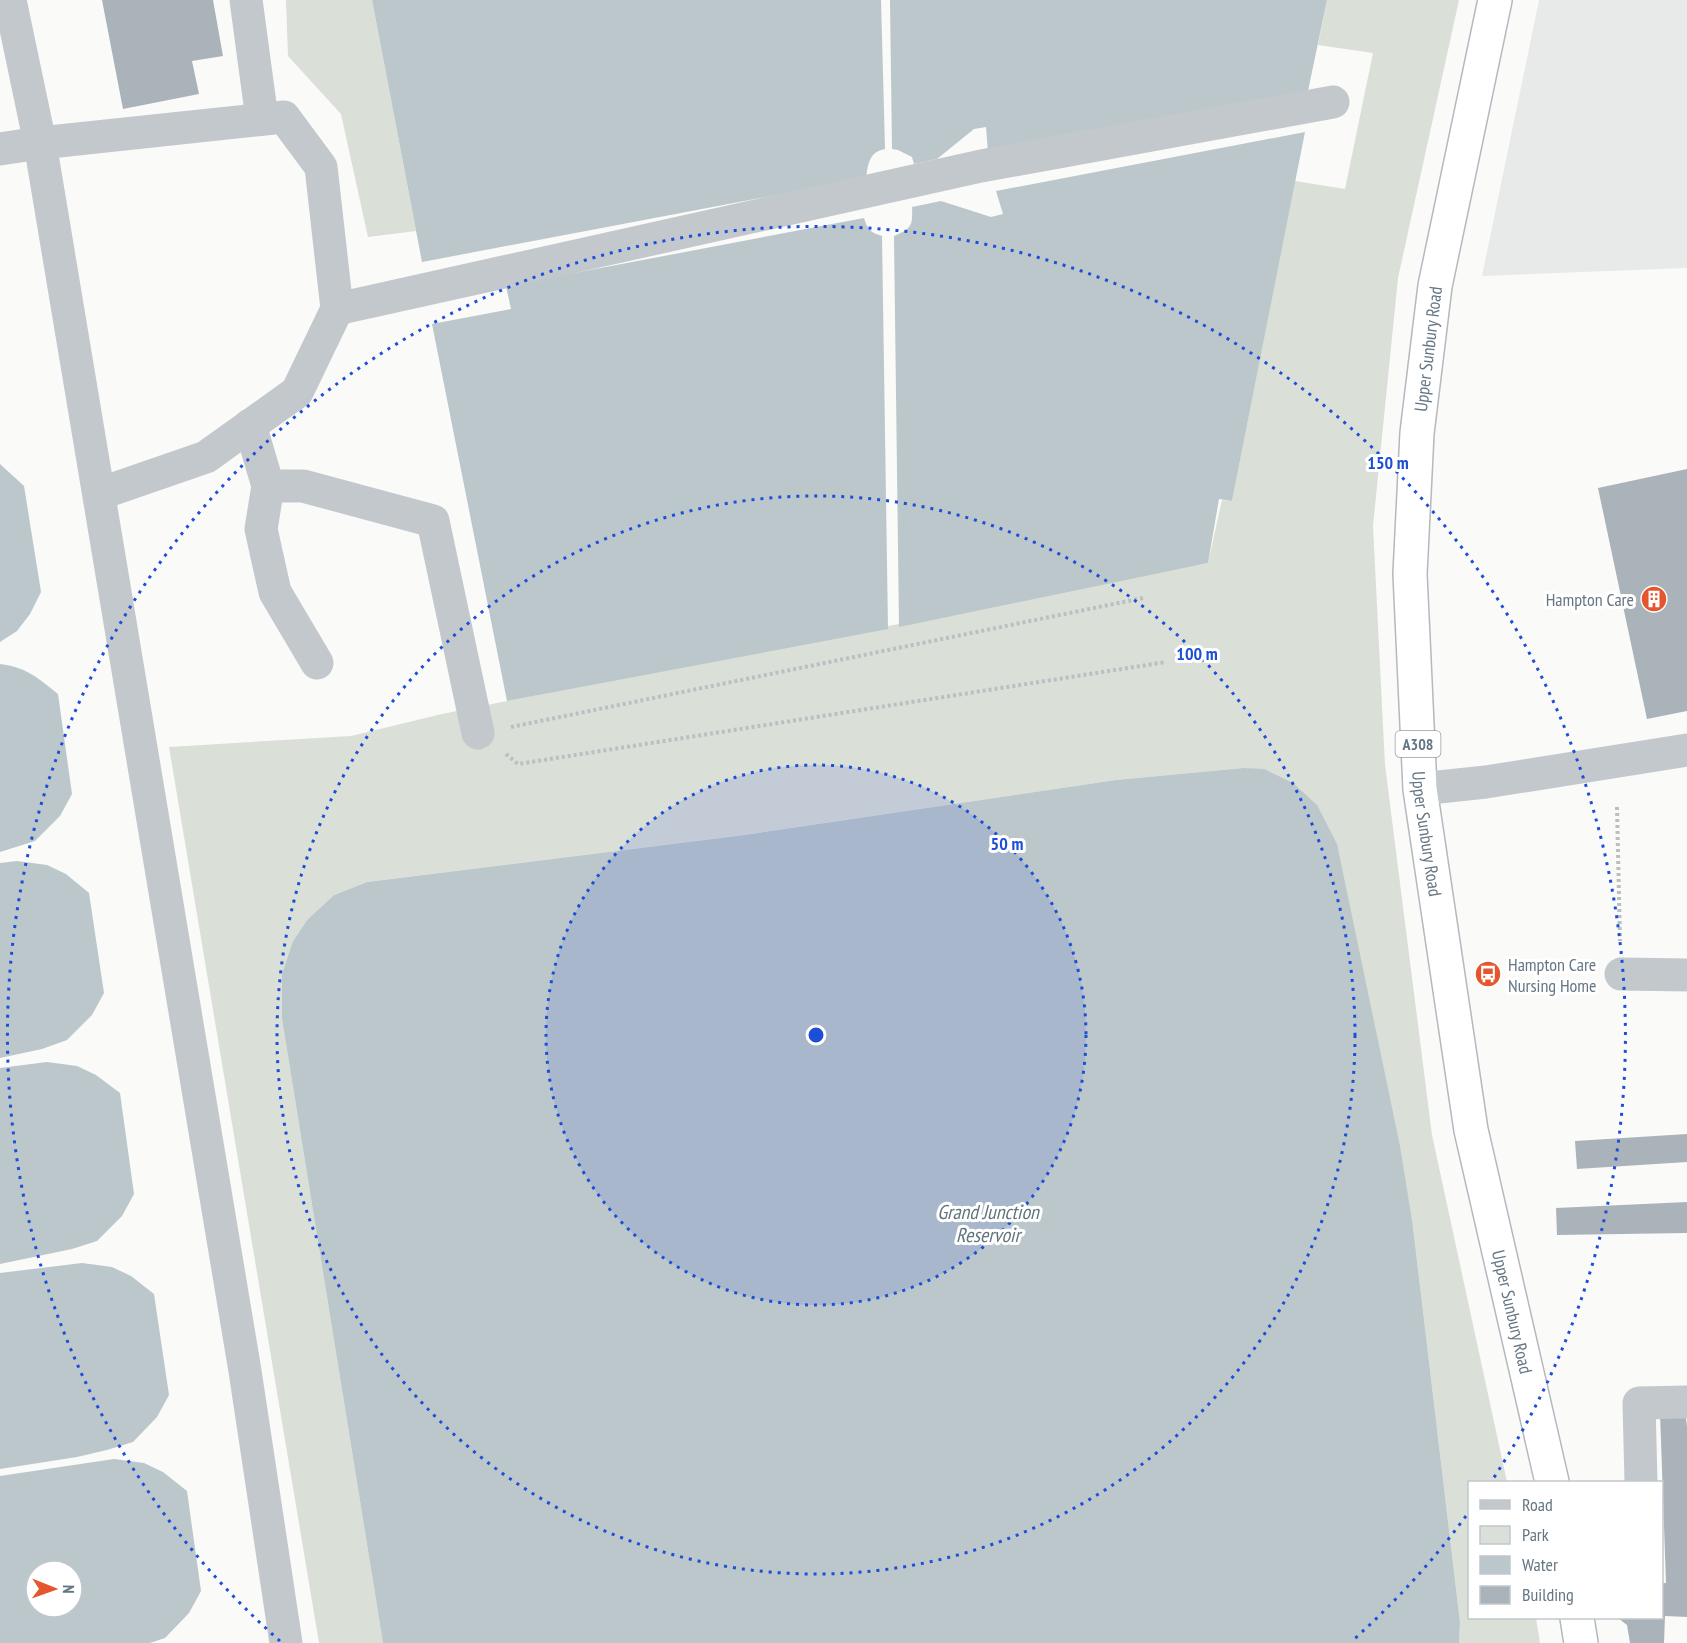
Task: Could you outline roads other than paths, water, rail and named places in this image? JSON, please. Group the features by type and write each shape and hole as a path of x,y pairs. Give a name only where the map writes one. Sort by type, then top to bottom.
{"highway":[{"name":"Upper Sunbury Road","path":"1495,0 1435,286 1417,433 1410,574 1420,789 1471,1130 1552,1481"},
{"path":"1577,1619 1581,1643"}],"street":[{"path":"10,0 40,143 99,494 245,1371 286,1643"},
{"path":"246,0 262,119"},
{"path":"337,309 981,165 1333,102"},
{"path":"0,149 284,117 321,168 337,309 297,393 206,457 99,494"},
{"path":"250,425 268,486 261,529 275,592 316,663"},
{"path":"268,486 303,486 433,520 478,733"},
{"path":"1420,789 1486,782 1687,750"},
{"path":"1621,974 1687,975"},
{"path":"1641,1481 1640,1403 1687,1402"}],"water":[{"path":"372,0 881,0 885,149 872,156 866,178 422,262"},
{"path":"890,0 1327,0 1308,91 988,152 986,127 974,129 937,159 914,164 912,157 892,149"},
{"path":"1305,132 1232,501 1219,499 1208,563 899,627 894,236 910,226 912,207 941,201 991,217 1003,214 996,191"},
{"path":"864,218 870,230 882,236 888,629 507,701 432,324 511,309 506,286"},
{"path":"0,464 24,486 41,592 30,614 17,631 0,642"},
{"path":"0,664 25,671 58,694 72,794 60,816 35,841 0,852"},
{"name":"Grand Junction Reservoir","path":"1243,768 1264,769 1293,783 1317,805 1337,844 1400,1146 1413,1227 1460,1622 1459,1643 383,1643 282,1019 282,975 293,941 307,920 334,895 367,882 744,835 1116,780"},
{"path":"17,861 47,865 66,874 89,893 104,993 92,1015 67,1040 42,1049 0,1058 0,863"},
{"path":"47,1062 77,1066 96,1075 120,1093 134,1194 122,1216 97,1241 72,1249 0,1264 0,1068"},
{"path":"82,1263 112,1267 131,1276 154,1294 169,1395 157,1417 133,1442 77,1457 0,1469 0,1273"},
{"path":"114,1459 144,1463 163,1472 187,1491 201,1591 189,1613 165,1638 150,1643 0,1643 0,1476"}],"place":[{"name":"Hampton Care","path":"1654,599"},
{"name":"Hampton Care Nursing Home","path":"1488,974"}]}
